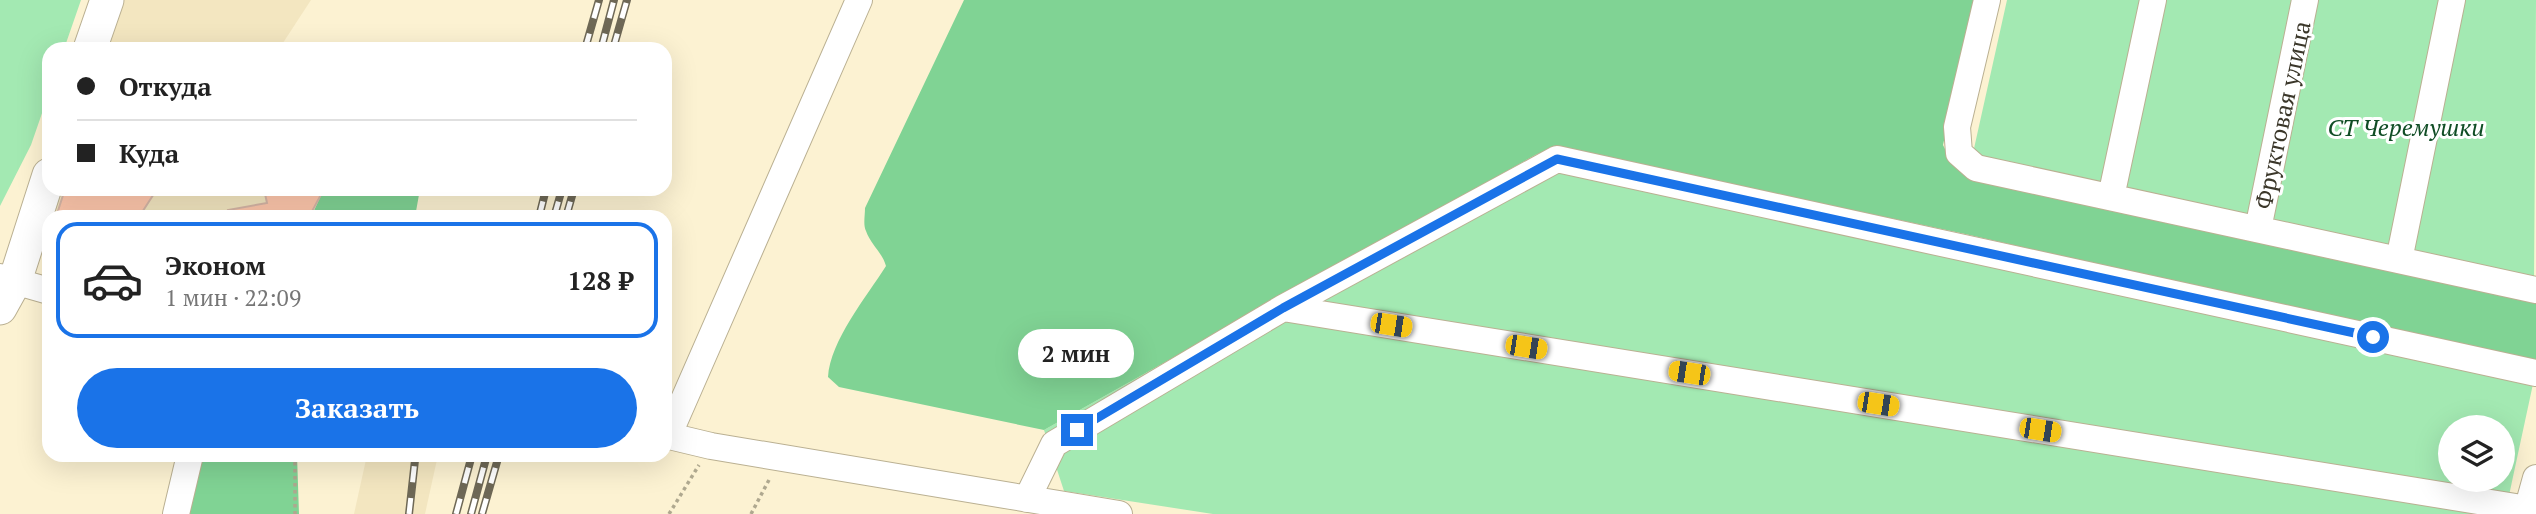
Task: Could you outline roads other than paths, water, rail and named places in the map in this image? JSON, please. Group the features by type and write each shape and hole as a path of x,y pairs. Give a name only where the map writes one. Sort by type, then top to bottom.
{"main road":[{"path":"92,42 107,0"},
{"path":"5,288 42,193"}],"street":[{"path":"672,421 859,0"},
{"path":"1987,0 1957,127 1959,153 1976,168 2536,290"},
{"path":"2111,197 2153,0"},
{"name":"Фруктовая улица","path":"2258,229 2305,0"},
{"path":"2399,260 2452,0"},
{"path":"1027,499 1054,444 1283,308 1557,159 2536,373"},
{"path":"5,288 42,291"},
{"path":"1283,308 2527,512 2536,478"},
{"path":"672,436 711,446 1119,514"},
{"path":"176,514 188,462"}],"railway":[{"path":"587,42 599,0"},
{"path":"603,42 614,0"},
{"path":"615,42 627,0"},
{"path":"541,210 544,196"},
{"path":"556,210 560,196"},
{"path":"568,210 572,196"},
{"path":"409,514 415,462"},
{"path":"456,514 470,462"},
{"path":"471,514 485,462"},
{"path":"482,514 497,462"}],"park label":[{"name":"СТ Черемушки","path":"2406,127"}]}
